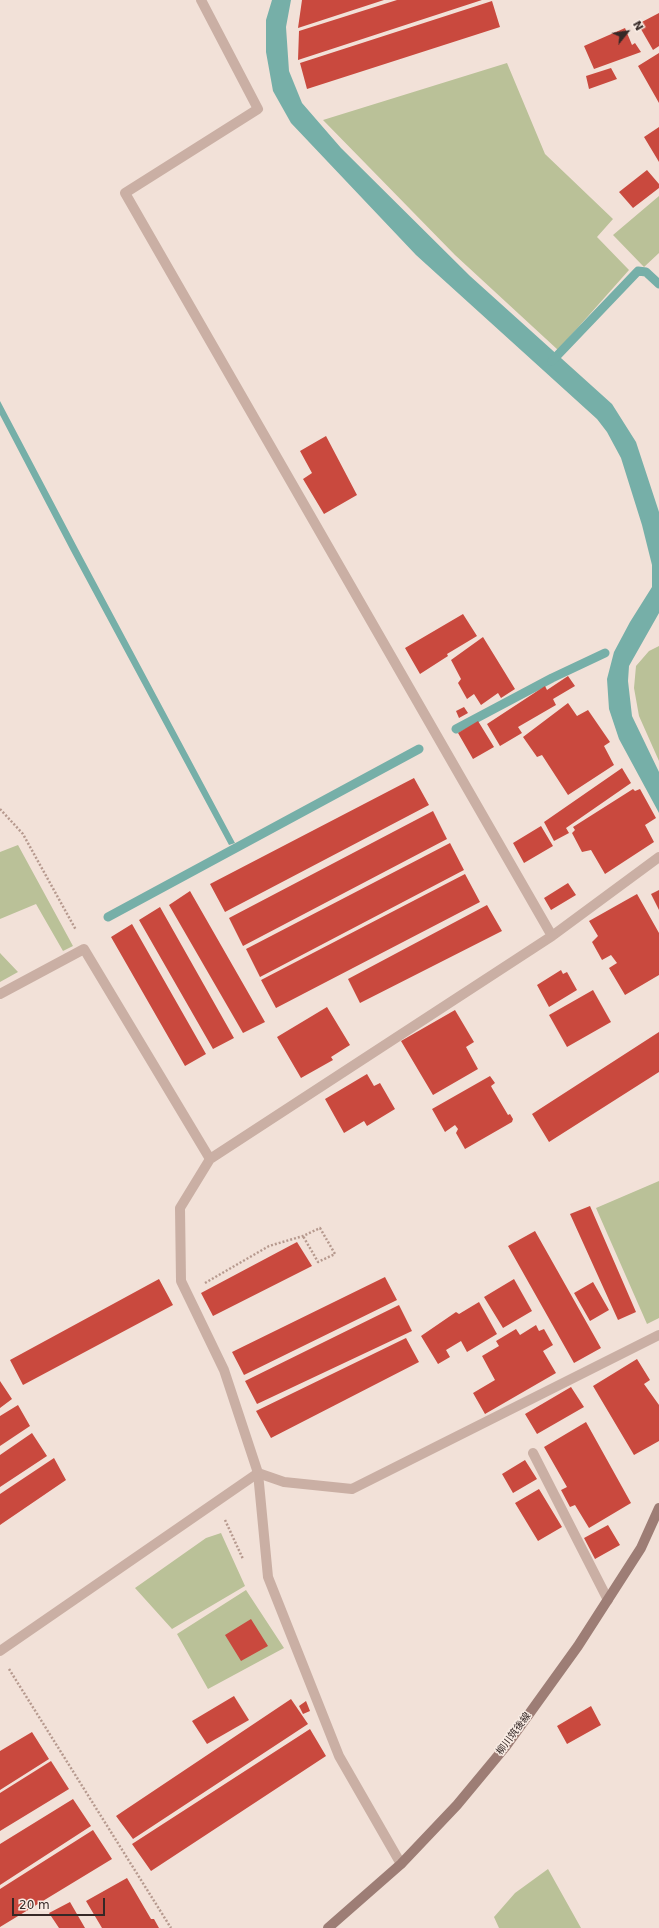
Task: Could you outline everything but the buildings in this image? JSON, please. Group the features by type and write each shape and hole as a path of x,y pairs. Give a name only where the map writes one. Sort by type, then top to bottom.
{"main road":[{"name":"柳川筑後線","path":"328,1928 401,1864 457,1804 506,1746 578,1646 608,1600 641,1548 659,1508"}],"street":[{"path":"201,0 258,109 125,193 552,936"},
{"path":"401,1864 339,1756 268,1577 258,1473 224,1370 181,1281 180,1208 210,1159 552,936 659,857"},
{"path":"0,994 84,949 210,1159"},
{"path":"258,1473 284,1482 352,1489 659,1335"},
{"path":"533,1453 608,1600"},
{"path":"0,1651 258,1473"}],"path":[{"path":"0,809 23,834 74,925 84,949"},
{"path":"188,1293 269,1246 303,1236 320,1228 336,1254 318,1262 303,1236"},
{"path":"217,1501 246,1564"},
{"path":"8,1669 171,1928"}],"green space":[{"path":"507,63 545,154 613,219 597,237 629,270 558,350 455,255 323,120"},
{"path":"659,196 659,253 644,267 613,235"},
{"path":"659,646 659,761 639,716 634,688 636,666 649,651"},
{"path":"18,845 73,946 63,951 36,904 0,919 0,852"},
{"path":"0,953 18,972 0,982"},
{"path":"659,1181 659,1318 647,1324 596,1208"},
{"path":"221,1533 245,1586 172,1629 135,1588 206,1538"},
{"path":"246,1590 284,1648 208,1689 177,1634"},
{"path":"548,1869 581,1928 499,1928 494,1917 515,1893"}],"water":[{"path":"272,0 291,0 286,27 289,71 302,103 341,148 470,276 612,404 636,442 659,512 659,613 629,666 628,681 632,716 659,772 659,813 619,739 609,709 607,679 614,652 630,622 652,587 652,565 642,525 621,458 607,432 597,419 416,255 291,123 273,91 266,52 266,20"},
{"path":"0,401 235,843 229,845 71,551 0,415"}],"waterway":[{"path":"552,361 638,271 646,272 659,284"},
{"path":"456,729 552,678 605,653"},
{"path":"108,917 419,749"}]}
